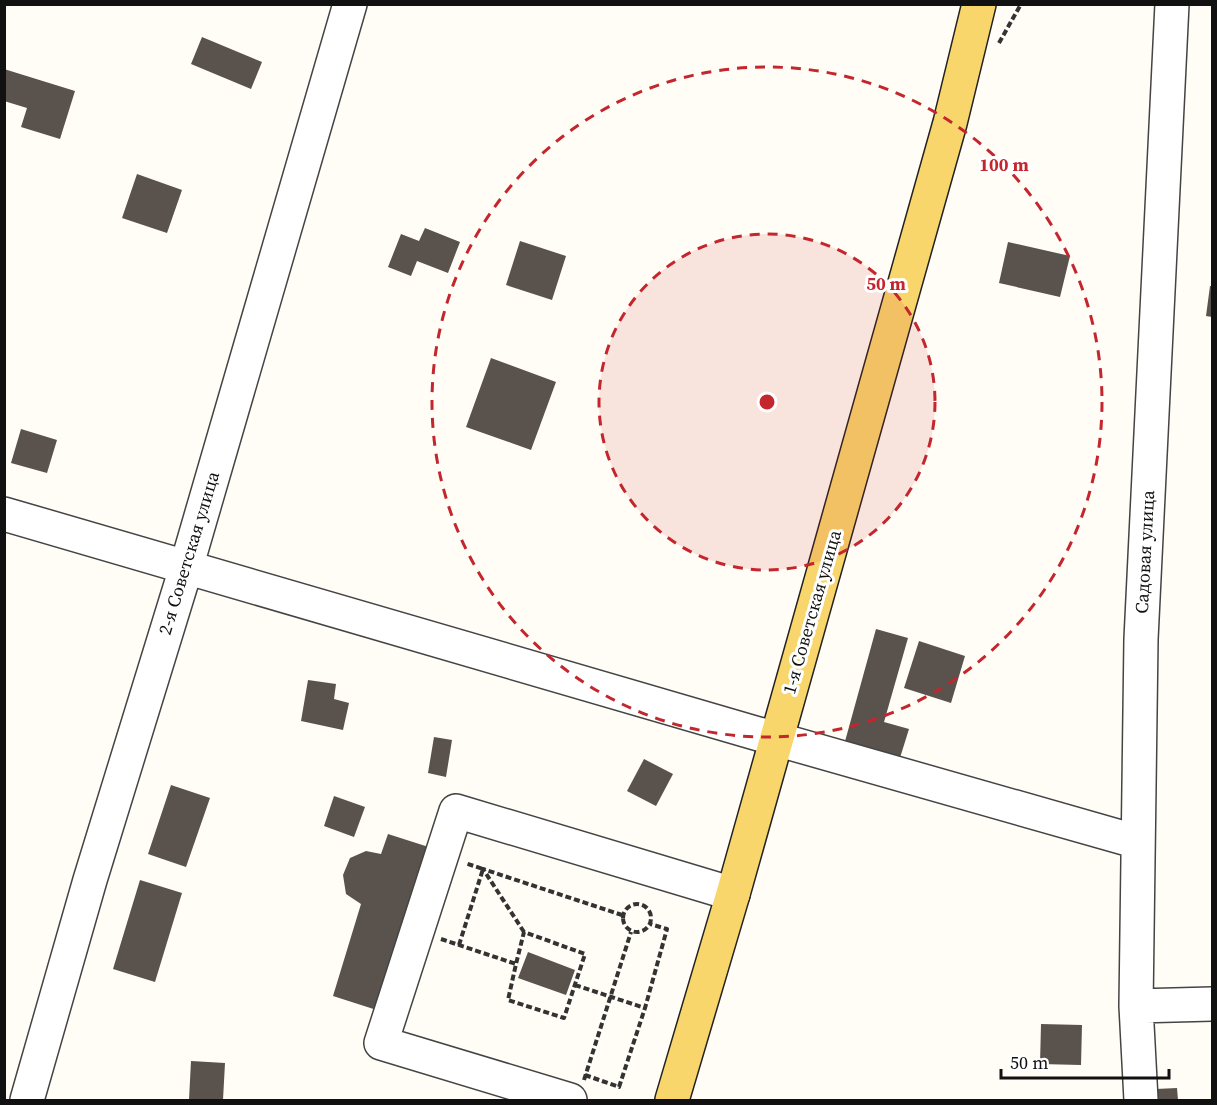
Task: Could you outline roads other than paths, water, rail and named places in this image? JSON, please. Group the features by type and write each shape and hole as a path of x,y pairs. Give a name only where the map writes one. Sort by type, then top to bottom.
{"main road":[{"path":"950,123 979,4"},
{"path":"950,123 993,4"},
{"path":"973,61 999,4"},
{"name":"1-я Советская улица","path":"672,1101 733,894 950,123"}],"street":[{"name":"2-я Советская улица","path":"27,1101 90,880 186,568 350,4"},
{"name":"Садовая улица","path":"1141,1101 1136,1006 1141,639 1172,4"},
{"path":"4,514 1138,842"},
{"path":"579,1087 381,1044 456,811 733,894"},
{"path":"1136,1006 1212,1004"}]}
